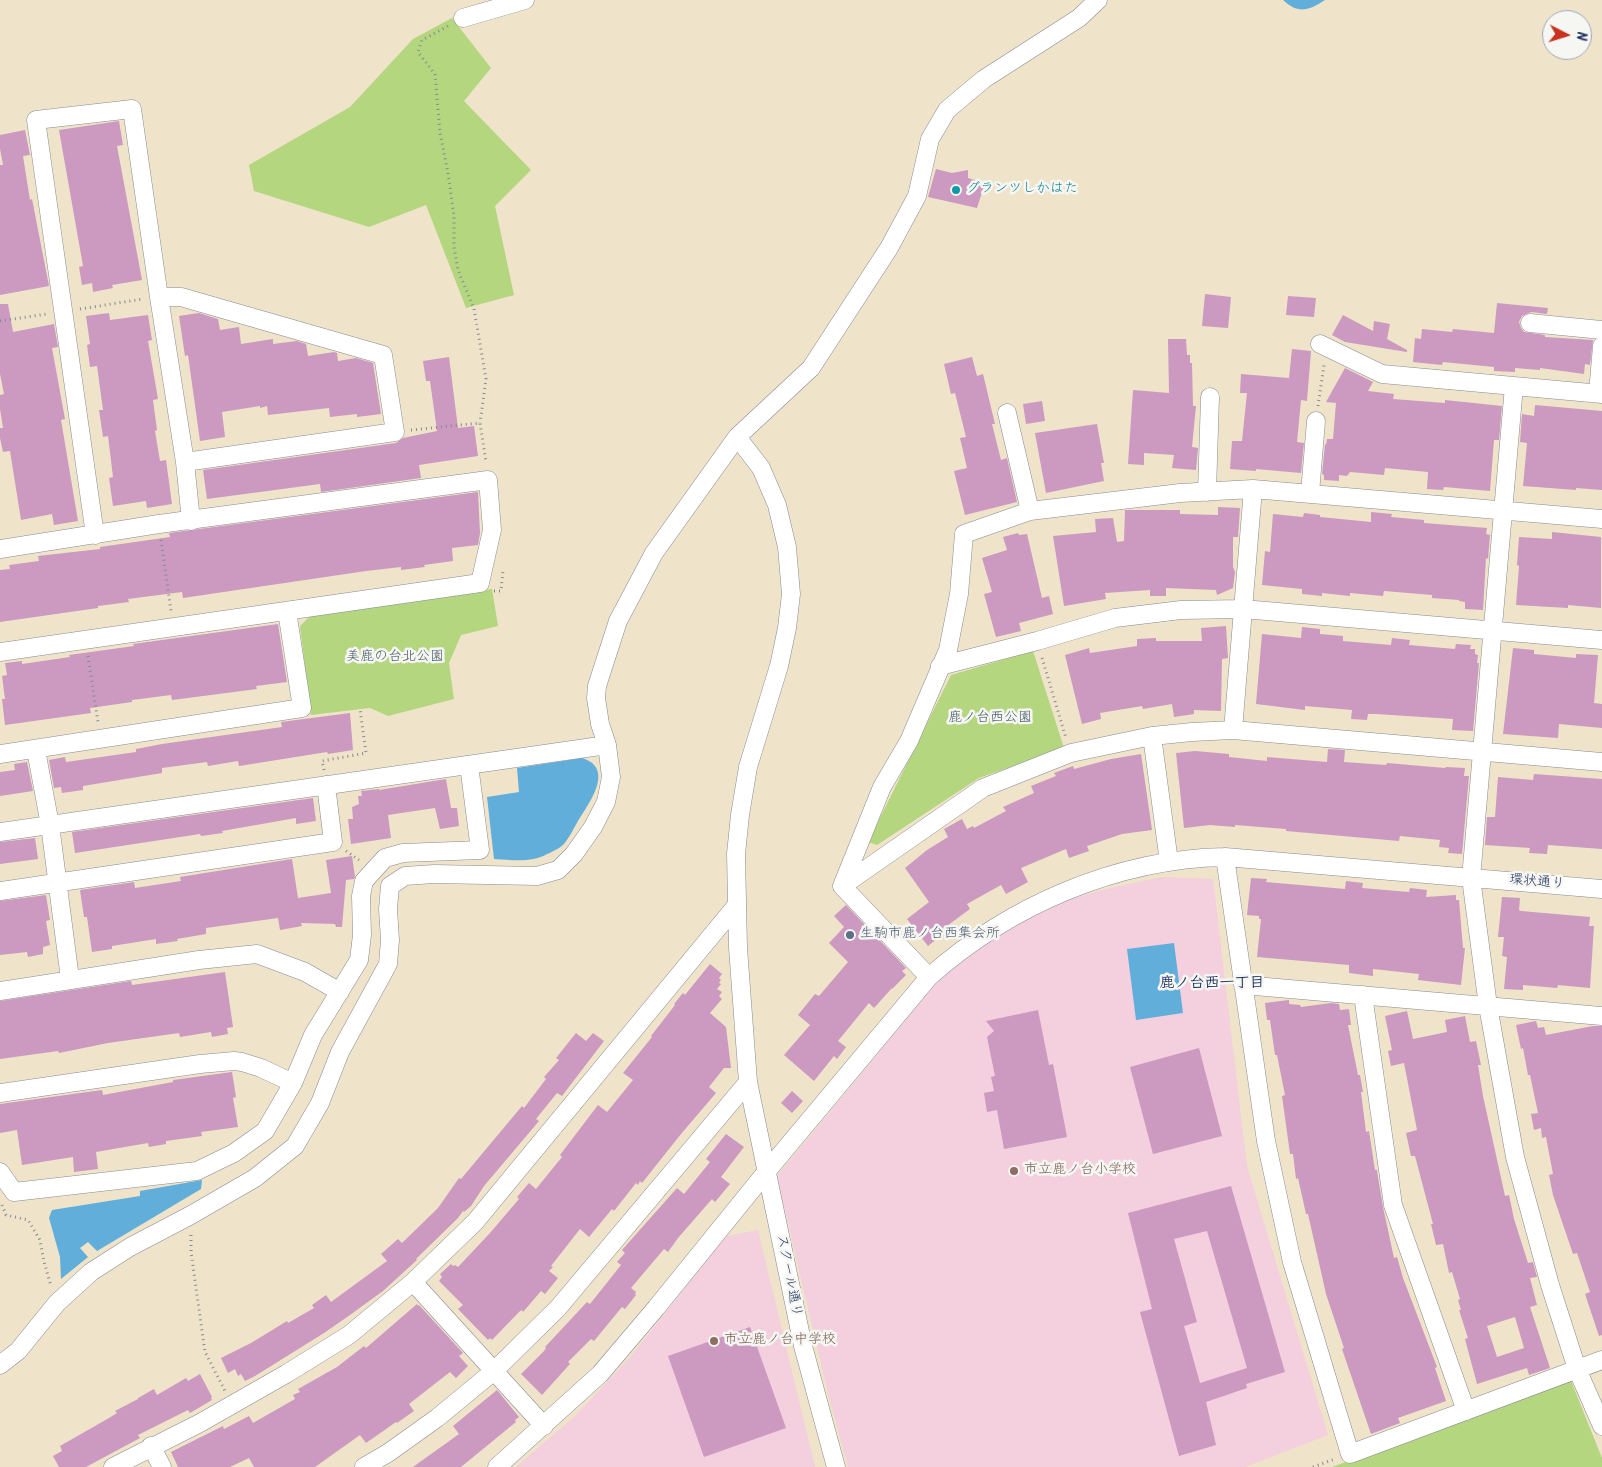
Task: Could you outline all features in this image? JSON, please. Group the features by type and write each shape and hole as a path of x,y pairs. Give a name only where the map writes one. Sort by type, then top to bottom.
{"street":[{"path":"463,18 525,0"},
{"path":"0,1365 18,1351 57,1303 91,1272 130,1247 255,1178 295,1146 320,1103 340,1052 388,964 390,886 405,876 434,874 537,876 558,870 574,854 606,802 611,777 607,745 600,724 596,686 618,621 654,553 737,438 811,368 889,248 917,196 930,139 947,110 984,79 1079,18 1098,0"},
{"path":"95,534 36,120 132,109 191,520"},
{"path":"158,297 181,297 382,355 395,432 184,462"},
{"path":"1530,323 1602,330"},
{"path":"1325,346 1382,374 1600,393 1602,346"},
{"path":"1514,386 1472,878 1488,1006 1515,1157 1550,1285 1578,1370 1602,1426"},
{"path":"1207,492 1210,397"},
{"path":"1007,412 1030,512"},
{"path":"1310,493 1316,421"},
{"name":"スクール通り","path":"737,438 760,468 777,505 787,547 791,594 787,628 778,666 748,767 736,854 736,906 741,1005 748,1082 803,1346 836,1467"},
{"path":"0,549 159,524 488,480 492,530 480,584 0,652"},
{"path":"842,886 882,787 909,741 948,650 959,594 964,534 1030,512 1180,493 1253,489 1602,518"},
{"path":"1233,730 1253,489"},
{"path":"940,666 1037,641 1115,618 1181,610 1243,609 1602,640"},
{"path":"0,754 302,708 287,611"},
{"path":"842,886 983,788 1071,753 1152,736 1233,730 1602,762"},
{"path":"1152,736 1169,862"},
{"path":"0,832 607,745"},
{"path":"36,750 50,825 70,980"},
{"path":"0,1172 14,1192 197,1171 234,1153 265,1131 293,1083 313,1035 359,960 362,936 361,896 364,881 385,858 402,854 480,850 469,765"},
{"path":"0,892 333,842 326,785"},
{"path":"1225,857 1266,1141 1292,1262 1350,1454 1602,1360"},
{"name":"環状通り","path":"497,1467 600,1374 930,977 997,925 1051,897 1092,882 1169,862 1198,858 1225,857 1602,889"},
{"path":"842,886 930,977"},
{"path":"114,1467 232,1405 286,1374 349,1335 413,1282 475,1222 736,906"},
{"path":"0,991 208,959 257,954 305,972 340,992"},
{"path":"1243,985 1602,1016"},
{"path":"1363,995 1393,1205 1466,1411"},
{"path":"0,1093 200,1064 234,1061 261,1068 293,1083"},
{"path":"364,1467 388,1454 437,1418 494,1370 558,1308 748,1082"},
{"path":"413,1282 544,1426"},
{"path":"151,1446 162,1467"}],"path":[{"path":"463,18 422,40 418,52 435,74 440,133 454,216 454,247 458,270 474,309 486,378 480,423 488,480"},
{"path":"0,321 158,297"},
{"path":"1316,421 1325,346"},
{"path":"395,432 480,423"},
{"path":"159,524 173,626"},
{"path":"85,639 101,740"},
{"path":"1037,641 1071,753"},
{"path":"326,785 322,761 366,753 360,709"},
{"path":"333,842 373,870"},
{"path":"6,1215 28,1220 40,1240 44,1262 57,1303"},
{"path":"191,1215 191,1252 205,1352 232,1405"}],"shaded area":[{"name":"市立鹿ノ台小学校","path":"1161,877 1213,879 1247,1166 1328,1435 1245,1467 848,1467 828,1394 777,1176 937,982 981,947 1022,921 1061,902 1102,890"},
{"name":"市立鹿ノ台中学校","path":"758,1230 815,1467 516,1467 577,1414 631,1356 726,1236"}],"green space":[{"path":"452,18 491,68 464,101 531,170 495,206 514,295 466,308 426,205 369,227 254,191 249,165 350,107 413,39"},
{"name":"美鹿の台北公園","path":"492,589 498,626 461,635 449,663 454,699 388,716 370,708 311,715 300,626 310,616"},
{"name":"鹿ノ台西公園","path":"1033,651 1064,748 979,778 877,845 868,842 951,675"},
{"path":"1571,1381 1602,1458 1602,1467 1332,1467"}],"water":[{"path":"1283,0 1325,0 1308,9 1298,9"},
{"path":"582,758 592,763 597,769 597,786 588,805 564,844 554,851 535,859 494,859 487,797 519,792 517,768"},
{"path":"1174,943 1183,1013 1136,1020 1127,949"},
{"path":"202,1180 201,1189 97,1251 88,1242 80,1248 88,1257 61,1279 60,1257 49,1218 52,1210 140,1196 140,1191"}],"building":[{"path":"119,121 123,145 117,146 142,280 112,285 113,288 93,292 92,283 82,285 79,267 83,266 59,130"},
{"path":"25,130 30,155 23,156 30,200 32,199 49,286 0,295 0,165 3,165 0,135"},
{"name":"グランツしかはた","path":"936,169 952,173 968,170 968,178 985,183 977,208 928,197"},
{"path":"1205,294 1231,297 1228,328 1202,326"},
{"path":"1288,296 1316,298 1314,317 1286,315"},
{"path":"1497,303 1548,308 1547,314 1531,312 1522,316 1519,322 1524,332 1545,335 1545,337 1593,340 1590,365 1585,364 1584,374 1540,368 1540,370 1515,368 1515,372 1494,371 1494,367 1443,362 1442,365 1413,362 1415,338 1421,339 1422,329 1452,332 1453,329 1494,333"},
{"path":"0,304 8,304 13,332 54,324 58,347 52,348 65,419 61,420 78,521 54,525 52,514 21,520 10,451 3,452 0,438 0,428 3,428 0,395 4,394 0,374"},
{"path":"109,313 110,320 148,315 152,340 148,341 158,399 153,400 157,430 155,431 160,461 166,460 172,504 147,508 146,501 113,506 109,478 113,477 108,436 103,437 99,410 103,410 97,366 90,367 87,345 90,344 86,316"},
{"path":"199,313 218,319 220,330 239,327 241,344 273,339 273,344 297,341 306,344 308,356 334,352 337,353 338,361 356,358 373,363 381,414 357,417 357,414 330,417 329,408 268,415 267,406 260,408 260,406 222,412 225,437 200,441 188,355 185,356 179,316"},
{"path":"1343,315 1373,331 1374,321 1390,324 1387,339 1407,350 1407,352 1345,342 1332,335"},
{"path":"1168,339 1186,339 1187,355 1190,355 1190,363 1192,363 1193,406 1196,406 1192,447 1198,448 1196,470 1172,468 1174,455 1144,453 1144,465 1128,464 1133,390 1169,393"},
{"path":"1292,349 1311,351 1307,401 1301,400 1297,442 1304,443 1301,473 1230,469 1232,441 1242,441 1247,393 1240,393 1241,374 1289,378"},
{"path":"449,357 458,428 474,426 478,456 419,465 421,478 321,492 320,484 207,499 203,470 396,443 403,438 437,431 430,381 426,381 423,361"},
{"path":"972,357 977,376 983,374 995,424 992,424 1001,460 1007,458 1017,502 965,515 954,471 967,468 960,438 966,437 955,393 951,394 944,364"},
{"path":"1345,368 1373,382 1368,391 1394,394 1393,399 1445,403 1445,400 1502,406 1499,440 1494,440 1490,491 1444,487 1443,490 1427,489 1428,472 1385,468 1384,475 1350,472 1347,476 1339,475 1339,481 1324,480 1324,475 1322,474 1325,444 1327,439 1333,439 1336,403 1326,402"},
{"path":"1042,401 1045,421 1026,424 1023,404"},
{"path":"1535,405 1602,411 1602,490 1523,486 1527,443 1520,442 1522,414 1534,416"},
{"path":"1097,424 1104,463 1101,463 1104,481 1046,493 1035,433"},
{"path":"478,492 480,533 478,545 452,548 453,561 424,565 425,567 401,570 401,567 366,571 183,598 182,592 128,599 129,602 98,606 98,608 0,622 0,570 10,569 9,565 39,561 38,556 100,549 100,547 170,537 169,533"},
{"path":"1218,507 1240,508 1238,537 1233,537 1233,567 1235,572 1233,588 1217,595 1216,590 1166,588 1166,596 1150,596 1150,590 1105,593 1106,599 1064,606 1053,536 1096,532 1095,519 1113,518 1117,542 1124,541 1125,510 1180,510 1180,514 1218,515"},
{"path":"1371,512 1392,514 1391,517 1424,520 1424,523 1487,528 1486,534 1490,535 1488,559 1486,558 1483,610 1465,609 1465,602 1432,598 1432,595 1384,591 1383,596 1350,593 1350,596 1322,593 1322,596 1302,594 1302,589 1262,585 1265,551 1270,552 1273,514 1303,517 1304,513 1320,515 1320,517 1371,522"},
{"path":"1552,532 1601,537 1601,608 1568,605 1568,608 1516,605 1519,537 1552,539"},
{"path":"1018,533 1019,535 1027,534 1042,598 1049,596 1053,614 1019,623 1021,631 996,637 984,594 992,592 982,558 1007,550 1003,537"},
{"path":"278,624 287,682 256,686 257,689 172,700 171,695 132,700 132,702 90,708 91,713 5,725 2,699 5,699 2,676 7,675 5,663 22,661 22,664 134,646 133,644"},
{"path":"1226,626 1228,658 1222,659 1221,711 1194,710 1194,714 1174,717 1172,704 1143,709 1142,706 1100,713 1101,719 1082,724 1065,655 1089,648 1090,653 1137,646 1137,639 1156,638 1156,641 1202,641 1201,628"},
{"path":"1302,627 1320,629 1320,634 1343,636 1343,641 1391,645 1392,638 1410,640 1409,645 1455,649 1456,644 1471,645 1470,649 1475,649 1475,654 1478,655 1477,663 1479,663 1473,731 1452,730 1453,719 1368,714 1367,720 1351,719 1352,710 1305,706 1305,710 1256,704 1262,634 1301,638"},
{"path":"1513,648 1534,650 1534,654 1576,658 1576,654 1598,655 1594,703 1602,704 1602,728 1559,724 1558,738 1503,734"},
{"path":"350,713 353,750 328,754 327,752 239,766 238,761 208,766 207,762 162,768 162,773 83,786 83,790 62,793 61,787 54,788 49,760 65,757 66,762 136,752 136,749 162,744 282,727 281,722"},
{"path":"1328,749 1345,750 1344,762 1465,768 1464,776 1469,776 1462,854 1448,853 1449,848 1439,847 1440,840 1400,836 1399,841 1235,825 1235,827 1210,825 1184,828 1176,753 1195,751 1229,754 1229,757 1267,761 1267,757 1327,762"},
{"path":"1141,754 1152,830 1122,834 1087,846 1089,851 1069,858 1066,849 1021,868 1028,882 1006,894 1001,885 967,904 970,909 940,931 943,934 928,946 907,919 929,902 905,868 927,850 948,837 944,829 962,819 967,829 973,826 974,828 1006,811 1003,807 1034,793 1031,786 1056,776 1054,773 1073,766 1074,769 1111,759"},
{"path":"27,762 33,791 0,796 0,772 15,770 14,764"},
{"path":"1534,774 1602,779 1602,849 1548,845 1547,854 1529,853 1530,848 1485,845 1487,817 1495,817 1498,777 1533,780"},
{"path":"446,779 451,808 457,808 459,826 440,829 435,808 388,815 391,838 351,844 348,819 353,819 352,807 359,804 358,796 362,796 361,791 379,790"},
{"path":"313,798 316,821 296,824 296,818 222,831 223,833 201,836 200,834 75,853 72,832"},
{"path":"35,838 38,859 0,864 0,842"},
{"path":"352,856 355,877 354,879 346,880 342,927 336,927 335,924 301,923 302,926 280,930 278,918 206,928 206,934 177,939 178,941 156,944 156,939 112,946 112,949 92,952 87,917 84,917 80,890 134,882 135,888 181,881 180,877 292,859 298,898 331,893 326,860"},
{"path":"1251,878 1267,879 1266,882 1345,889 1346,881 1363,883 1362,888 1409,892 1410,888 1427,890 1426,897 1456,895 1456,900 1459,900 1463,948 1465,948 1461,985 1418,980 1419,974 1373,969 1373,976 1349,973 1349,965 1257,957 1261,919 1259,919 1259,916 1247,915"},
{"path":"46,895 50,920 46,921 50,945 43,947 43,954 28,957 27,952 0,955 0,901"},
{"path":"1502,897 1520,898 1519,910 1521,911 1590,917 1589,926 1594,926 1590,988 1558,985 1557,988 1523,985 1523,990 1504,989 1507,957 1502,956 1504,937 1498,937"},
{"path":"846,905 906,968 902,971 906,975 874,1008 869,1003 838,1041 846,1047 837,1059 834,1056 814,1081 784,1055 810,1025 798,1015 815,994 819,996 848,962 829,943 844,927 834,916"},
{"path":"710,964 722,974 719,978 721,980 719,983 721,984 717,989 722,992 719,996 722,999 710,1013 726,1027 731,1068 724,1068 709,1087 716,1093 642,1183 640,1181 638,1185 636,1183 614,1211 612,1209 589,1237 580,1229 551,1266 553,1267 549,1271 558,1278 545,1294 541,1291 523,1312 522,1310 519,1312 492,1340 490,1338 488,1340 458,1309 463,1305 439,1281 442,1277 440,1274 451,1264 458,1267 519,1199 517,1197 529,1183 536,1189 562,1157 560,1155 598,1105 607,1112 633,1080 623,1073 652,1037 674,1004 683,993 685,995"},
{"path":"225,972 233,1027 227,1028 228,1034 212,1037 211,1032 180,1037 179,1033 108,1043 59,1053 58,1051 0,1059 0,1001 131,981 132,985"},
{"path":"1289,1000 1289,1004 1300,1005 1301,1007 1331,1003 1339,1004 1340,1010 1349,1009 1351,1025 1348,1025 1363,1092 1361,1092 1366,1132 1369,1131 1375,1170 1377,1170 1394,1258 1397,1257 1403,1278 1437,1367 1435,1368 1446,1401 1398,1418 1400,1423 1371,1434 1342,1349 1344,1348 1326,1294 1308,1214 1306,1214 1298,1178 1296,1179 1293,1154 1290,1154 1282,1096 1285,1095 1277,1055 1275,1055 1270,1020 1267,1020 1265,1003"},
{"path":"1038,1010 1049,1065 1053,1064 1067,1137 1004,1149 997,1110 987,1112 984,1093 994,1091 991,1077 995,1076 987,1037 994,1031 986,1021"},
{"path":"1407,1011 1413,1039 1447,1032 1445,1020 1465,1016 1470,1042 1476,1041 1481,1065 1478,1065 1483,1096 1505,1196 1509,1195 1514,1219 1528,1263 1533,1262 1537,1277 1530,1278 1537,1305 1530,1307 1550,1368 1529,1375 1527,1368 1477,1384 1465,1339 1468,1338 1459,1310 1461,1310 1458,1300 1460,1299 1452,1272 1449,1273 1443,1244 1436,1245 1431,1224 1433,1224 1415,1156 1411,1156 1406,1133 1417,1130 1404,1063 1391,1066 1388,1051 1392,1050 1385,1016","holes":["1515,1317 1524,1348 1497,1357 1487,1326"]},
{"path":"1536,1021 1538,1028 1544,1027 1546,1035 1602,1026 1602,1335 1599,1336 1585,1294 1590,1292 1577,1253 1573,1254 1553,1195 1549,1175 1553,1174 1546,1137 1542,1138 1541,1128 1534,1130 1531,1114 1538,1113 1516,1025"},
{"path":"576,1033 586,1041 593,1033 604,1041 562,1096 557,1093 536,1119 539,1121 484,1186 471,1206 463,1211 417,1260 383,1291 350,1315 255,1376 245,1381 241,1374 238,1376 235,1369 228,1373 221,1358 314,1308 312,1305 326,1295 331,1302 387,1261 381,1254 398,1239 402,1243 438,1208 459,1178 461,1179 522,1106 524,1108 546,1079 544,1077 559,1060 556,1058"},
{"path":"1199,1048 1222,1136 1153,1154 1130,1067"},
{"path":"232,1072 236,1097 233,1098 238,1127 201,1132 202,1136 166,1141 166,1144 149,1147 148,1143 96,1152 98,1169 74,1172 73,1157 22,1165 17,1130 0,1133 0,1104 102,1090 103,1095 173,1082 173,1080"},
{"path":"792,1091 803,1101 792,1113 781,1103"},
{"path":"726,1134 744,1147 721,1177 730,1184 715,1202 712,1199 668,1252 664,1249 631,1288 636,1292 636,1295 625,1309 622,1307 594,1341 591,1339 568,1362 570,1364 542,1395 521,1374 587,1302 590,1304 621,1265 617,1262 625,1253 622,1250 677,1188 684,1194 710,1162 706,1159"},
{"path":"1231,1186 1285,1372 1246,1384 1247,1388 1206,1402 1216,1445 1179,1456 1140,1312 1152,1309 1128,1213","holes":["1207,1231 1247,1368 1200,1383 1184,1326 1197,1322 1174,1239"]},
{"path":"417,1304 463,1353 459,1356 468,1366 456,1378 450,1372 409,1404 414,1411 397,1423 366,1443 360,1435 315,1467 254,1467 249,1458 230,1467 178,1467 171,1452 223,1426 224,1429 249,1416 253,1423 295,1399 293,1395 300,1392 298,1389 337,1367 364,1346 366,1348"},
{"path":"750,1327 786,1428 704,1457 668,1356"},
{"path":"200,1374 212,1400 190,1413 188,1410 138,1435 140,1438 86,1467 59,1467 53,1456 62,1451 60,1446 154,1389 157,1395 186,1378 188,1381"},
{"path":"497,1390 519,1417 515,1420 516,1422 461,1467 413,1467 459,1434 453,1426"}],"place":[{"name":"グランツしかはた","path":"956,190"},
{"name":"生駒市鹿ノ台西集会所","path":"850,935"},
{"name":"市立鹿ノ台小学校","path":"1014,1171"},
{"name":"市立鹿ノ台中学校","path":"714,1341"}],"district":[{"name":"鹿ノ台西一丁目","path":"1212,984"}]}
